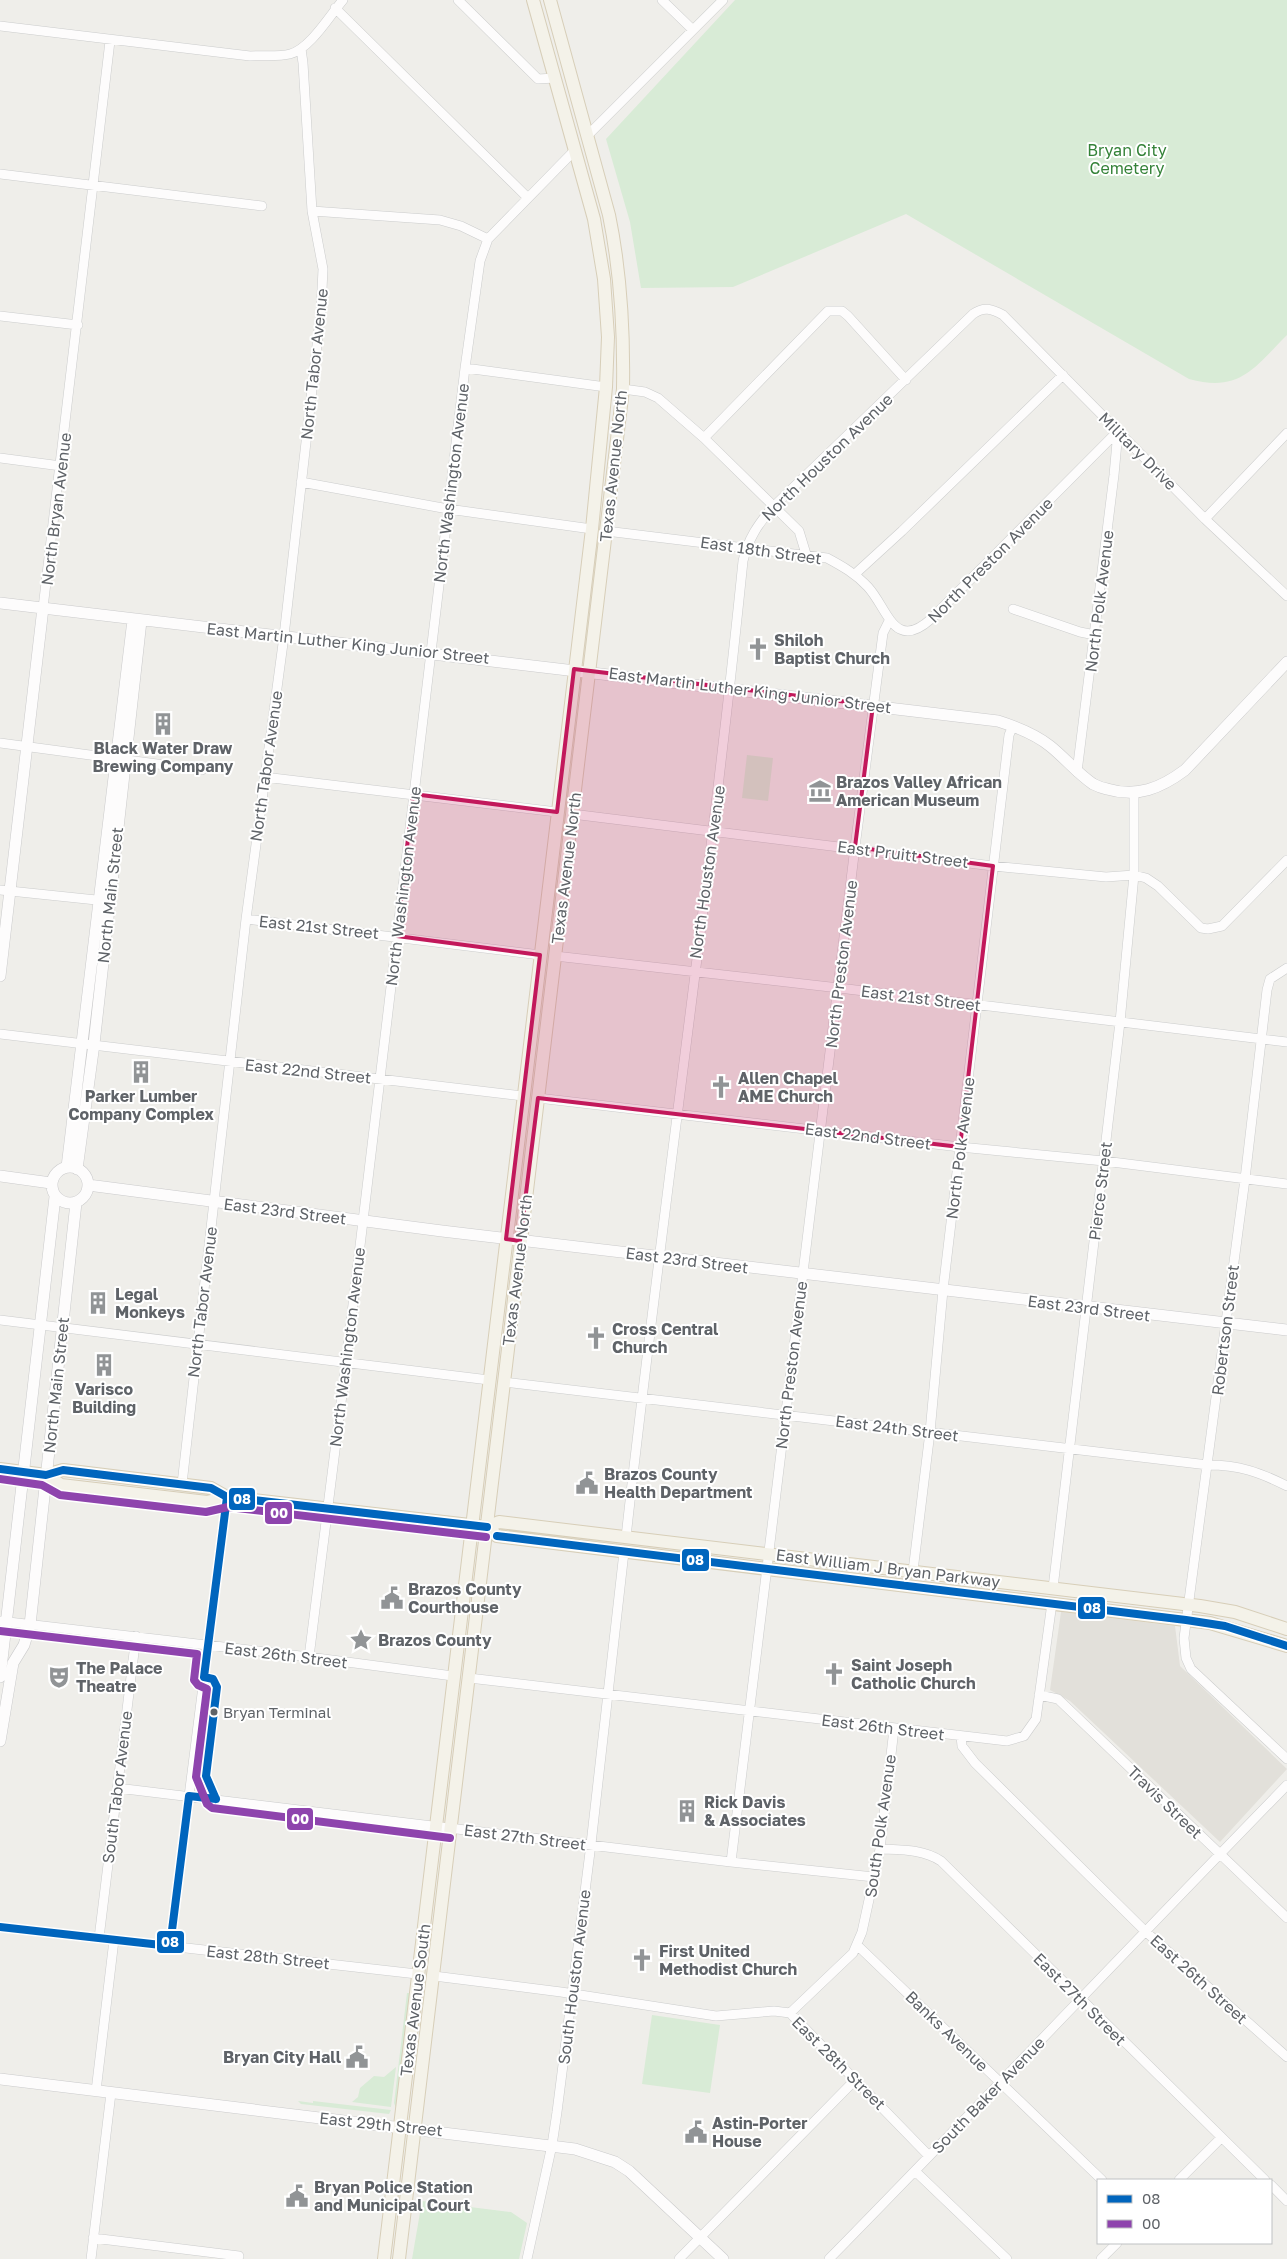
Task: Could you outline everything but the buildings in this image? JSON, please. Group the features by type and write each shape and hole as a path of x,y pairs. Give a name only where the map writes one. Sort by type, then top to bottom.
{"main road":[{"name":"Texas Avenue North","path":"445,1740 592,529 606,387 608,337 604,279 594,219 533,0"},
{"name":"Texas Avenue North","path":"461,1743 623,389 624,335 621,286 610,215 550,0"},
{"path":"542,31 553,41 576,126 581,132 588,135"},
{"path":"575,150 588,167 602,220 612,276 621,286"},
{"path":"0,1469 46,1475"},
{"name":"East William J Bryan Parkway","path":"46,1475 63,1470 182,1484 211,1488 227,1497"},
{"name":"East William J Bryan Parkway","path":"46,1475 61,1485 207,1502 227,1497 472,1526 487,1527 499,1522 1188,1604 1235,1612 1287,1629"},
{"name":"East William J Bryan Parkway","path":"487,1527 497,1536 1186,1620 1225,1626 1287,1646"},
{"name":"Texas Avenue South","path":"384,2259 445,1740"},
{"name":"Texas Avenue South","path":"399,2259 461,1743"}],"street":[{"path":"0,26 110,41 250,56 280,55 292,54 300,49 315,35 343,0"},
{"path":"458,0 538,79 555,78"},
{"path":"662,0 693,30"},
{"path":"588,135 723,0"},
{"path":"336,8 527,198"},
{"name":"North Bryan Avenue","path":"0,976 5,890 28,746 110,41"},
{"name":"North Tabor Avenue","path":"182,1484 246,919 284,636 322,291 321,252 312,210 303,64 300,49"},
{"name":"North Washington Avenue","path":"310,1657 430,652 480,260 488,240 575,150"},
{"path":"0,174 262,206"},
{"path":"312,210 440,220 461,226 488,240"},
{"name":"Military Drive","path":"987,308 1003,316 1205,519 1287,596"},
{"name":"North Houston Avenue","path":"626,1537 694,972 714,831 746,547 759,524 773,507 973,314 987,308"},
{"path":"704,438 823,315 835,310 848,316 906,380"},
{"path":"0,316 78,325"},
{"path":"465,368 606,387"},
{"path":"855,574 1063,375"},
{"path":"623,389 645,392 658,398 704,438 799,531 806,554"},
{"name":"North Preston Avenue","path":"731,1862 802,1273 883,633 889,620 897,628 907,631 922,627 1118,430"},
{"name":"North Polk Avenue","path":"1077,772 1095,635 1118,430"},
{"path":"1205,519 1287,433"},
{"path":"0,458 61,466"},
{"path":"301,482 448,509 592,529"},
{"name":"East 18th Street","path":"606,531 827,558 855,574 869,588 889,620"},
{"name":"East Martin Luther King Junior Street","path":"0,603 589,670 998,721 1033,734 1095,785 1114,791 1134,793 1151,790 1168,783 1185,770 1287,662"},
{"path":"1013,609 1095,635"},
{"name":"North Main Street","path":"72,1168 137,620"},
{"name":"North Polk Avenue","path":"913,1571 930,1432 943,1290 993,866 1009,735 1013,726"},
{"path":"0,743 202,770"},
{"path":"264,778 557,812"},
{"name":"Pierce Street","path":"1053,1588 1120,1022 1134,874 1134,793"},
{"name":"East Pruitt Street","path":"572,814 855,847 993,866 1106,877 1134,874"},
{"path":"1134,874 1146,878 1158,886 1201,928 1216,928 1222,926 1287,860"},
{"path":"5,890 104,901"},
{"name":"East 21st Street","path":"246,919 540,955"},
{"name":"East 21st Street","path":"556,956 1287,1042"},
{"name":"Robertson Street","path":"1287,968 1270,979 1267,990 1245,1179 1188,1604 1184,1649 1192,1669 1287,1759"},
{"name":"East 22nd Street","path":"0,1034 523,1096"},
{"name":"East 22nd Street","path":"538,1098 820,1129 960,1147 1104,1161 1287,1184"},
{"path":"72,1168 86,1177 88,1185 84,1197 76,1203 65,1203 55,1197 51,1183 57,1172 72,1168"},
{"path":"0,1176 51,1183"},
{"name":"East 23rd Street","path":"88,1185 506,1239 1085,1308 1287,1330"},
{"name":"North Main Street","path":"0,1677 3,1622 23,1472 55,1197"},
{"name":"North Main Street","path":"0,1742 13,1663 24,1645 30,1625 76,1203"},
{"path":"0,1320 489,1380"},
{"name":"East 24th Street","path":"504,1382 1069,1449 1241,1467 1260,1472 1287,1486"},
{"path":"170,1946 227,1497"},
{"path":"606,1694 624,1552"},
{"path":"961,1736 1007,1741 1024,1736 1036,1719 1052,1604"},
{"name":"East 26th Street","path":"3,1622 136,1636 453,1676"},
{"name":"South Tabor Avenue","path":"99,1938 136,1636"},
{"name":"East 26th Street","path":"469,1678 961,1736 962,1746 975,1763 1144,1930 1287,2057"},
{"name":"South Houston Avenue","path":"527,2259 552,2145 591,1844 606,1694"},
{"name":"Travis Street","path":"1039,1695 1058,1699 1287,1918"},
{"name":"South Polk Avenue","path":"790,2013 853,1953 862,1932 880,1849 894,1729"},
{"name":"South Baker Avenue","path":"829,2259 1001,2084 1144,1930 1287,1785"},
{"name":"East 27th Street","path":"117,1788 731,1862 874,1877"},
{"name":"East 27th Street","path":"880,1849 921,1852 932,1855 941,1861 1221,2138 1265,2179"},
{"name":"East 28th Street","path":"0,1927 417,1974"},
{"path":"96,2091 114,1940"},
{"name":"Banks Avenue","path":"857,1945 1101,2179"},
{"name":"East 28th Street","path":"434,1976 572,1994 716,2016 774,2011 790,2013 929,2156"},
{"name":"East 29th Street","path":"0,2079 575,2148 615,2162 643,2182 723,2259"},
{"path":"679,2259 699,2236 856,2079"},
{"path":"91,2259 111,2093"},
{"path":"1179,2179 1221,2138"},
{"path":"915,2171 1008,2259"},
{"path":"1272,2186 1287,2201"},
{"path":"93,2238 239,2257"},
{"path":"1101,2259 1116,2244"}],"highlighted area":[{"path":"574,669 873,705 855,847 993,866 960,1147 538,1098 520,1241 506,1239 540,955 397,936 413,794 557,812"}],"shaded area":[{"path":"1061,1612 1175,1626 1180,1666 1287,1769 1220,1842 1070,1701 1050,1690"}],"green space":[{"name":"Bryan City Cemetery","path":"735,0 1287,0 1287,335 1255,367 1245,375 1234,380 1221,383 1189,379 906,214 733,287 641,288 630,222 606,139"},
{"path":"747,755 773,758 768,801 742,798"},
{"path":"407,1993 409,1993 409,1999 396,2108 394,2103"},
{"path":"652,2015 720,2025 710,2093 642,2084"},
{"path":"396,2067 391,2107 352,2102 358,2097 360,2088 374,2076 384,2077"},
{"path":"298,2101 391,2110 389,2114 301,2104"},
{"path":"422,2201 511,2212 527,2223 519,2259 412,2259"}],"transit line":[{"name":"08","path":"0,1469 46,1475 63,1470 211,1488 227,1497 487,1527"},
{"name":"00","path":"0,1479 42,1485 60,1495 206,1512 228,1507 486,1537"},
{"name":"08","path":"216,1799 206,1776 217,1687 213,1679 204,1677 227,1497"},
{"name":"08","path":"497,1536 1186,1620 1225,1626 1287,1646"},
{"name":"00","path":"0,1631 197,1654 194,1680 198,1685 207,1689 196,1777 207,1804 212,1808 450,1838"},
{"name":"08","path":"0,1927 170,1946 189,1796 216,1799"}],"place":[{"name":"Shiloh Baptist Church","path":"758,649"},
{"name":"Black Water Draw Brewing Company","path":"163,724"},
{"name":"Brazos Valley African American Museum","path":"820,791"},
{"name":"Parker Lumber Company Complex","path":"141,1072"},
{"name":"Allen Chapel AME Church","path":"721,1087"},
{"name":"Legal Monkeys","path":"98,1303"},
{"name":"Cross Central Church","path":"596,1338"},
{"name":"Varisco Building","path":"104,1365"},
{"name":"Brazos County Health Department","path":"587,1483"},
{"name":"Brazos County Courthouse","path":"392,1598"},
{"name":"Brazos County","path":"361,1640"},
{"name":"Saint Joseph Catholic Church","path":"834,1674"},
{"name":"The Palace Theatre","path":"59,1677"},
{"name":"Bryan Terminal","path":"214,1712"},
{"name":"Rick Davis & Associates","path":"687,1811"},
{"name":"First United Methodist Church","path":"642,1960"},
{"name":"Bryan City Hall","path":"357,2057"},
{"name":"Astin-Porter House","path":"696,2132"},
{"name":"Bryan Police Station and Municipal Court","path":"297,2196"}]}
